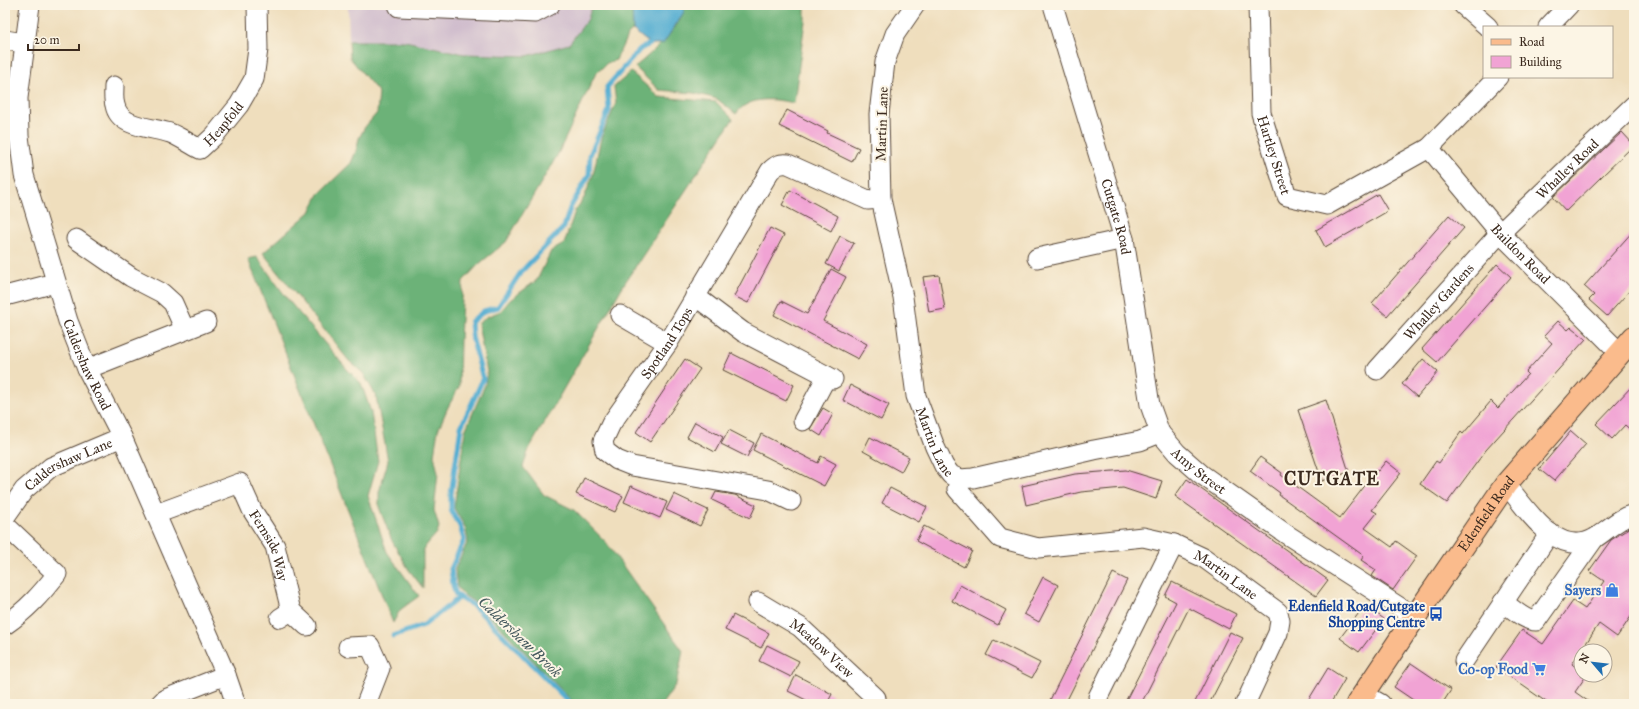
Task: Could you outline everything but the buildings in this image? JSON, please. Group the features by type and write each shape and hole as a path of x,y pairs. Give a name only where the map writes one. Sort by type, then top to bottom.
{"main road":[{"name":"Edenfield Road","path":"1367,701 1414,617 1506,484 1627,345"}],"street":[{"name":"Caldershaw Road","path":"30,5 18,98 19,136 24,175 55,283 68,321 87,368 122,436 226,675 236,704"},
{"name":"Heapfold","path":"114,86 114,103 111,114 139,126 171,134 201,154 239,105 254,79 258,49 257,5"},
{"path":"398,5 399,7 535,13 550,5"},
{"name":"Martin Lane","path":"915,5 896,34 885,62 879,114 881,199 903,297 916,396 944,466 951,474 960,480 957,489 1000,538 1038,548 1143,537 1174,544 1204,558 1278,612 1280,621 1278,633 1245,704"},
{"name":"Cutgate Road","path":"1053,5 1124,239 1150,405 1160,433"},
{"name":"Hartley Street","path":"1258,5 1261,113 1288,196 1327,205 1429,148"},
{"path":"1463,5 1487,26"},
{"path":"1549,26 1569,5"},
{"path":"5,40 24,43"},
{"path":"1429,148 1497,78"},
{"name":"Whalley Road","path":"1500,233 1634,105"},
{"name":"Baildon Road","path":"1429,148 1500,233 1627,345"},
{"name":"Spotland Tops","path":"791,501 768,490 632,466 617,460 605,451 603,441 611,424 668,343 770,171 775,166 788,164 868,200 881,199"},
{"name":"Whalley Gardens","path":"1376,370 1500,233"},
{"path":"76,239 91,259 162,293 172,303 185,330"},
{"path":"1037,258 1124,239"},
{"path":"5,296 55,283"},
{"path":"695,296 743,332 830,378 803,421"},
{"path":"620,315 668,343"},
{"path":"87,368 206,322"},
{"path":"960,480 1140,441 1160,433"},
{"name":"Amy Street","path":"1160,433 1177,453 1201,474 1286,534 1414,617"},
{"name":"Caldershaw Lane","path":"5,517 24,490 51,467 122,436"},
{"name":"Fernside Way","path":"156,514 238,477 252,510 275,546 285,615 307,626"},
{"path":"1506,484 1545,530 1566,542 1580,543 1594,538 1624,516 1634,514"},
{"path":"5,525 63,579 37,599 21,614 5,625"},
{"path":"1464,661 1550,533"},
{"path":"1504,602 1526,618 1536,621 1594,538"},
{"path":"1098,697 1174,544"},
{"name":"Meadow View","path":"758,602 800,627 876,698 876,704"},
{"path":"348,647 370,646 380,668 366,704"},
{"path":"160,704 165,699 226,675"}],"shaded area":[{"path":"348,5 592,5 588,19 569,44 527,56 464,54 405,41 349,41"}],"green space":[{"path":"592,5 632,5 633,30 627,36 616,60 607,63 595,75 558,154 506,242 479,264 463,281 459,387 438,430 434,455 438,473 434,510 439,527 437,533 423,549 423,588 409,570 392,541 379,507 379,492 388,461 376,396 363,373 349,361 263,253 310,212 319,194 351,163 359,138 365,127 377,113 379,93 350,58 349,41 405,41 464,54 527,56 569,44 588,19"},
{"path":"684,5 805,5 805,21 794,103 779,100 755,101 741,108 736,114 717,99 694,93 659,90 635,67 666,39 679,21 683,13"},
{"path":"631,72 659,97 716,102 733,119 624,284 529,449 523,467 544,495 574,510 606,542 683,651 676,684 662,704 575,704 479,605 465,596 457,587 455,569 468,541 465,527 454,508 465,431 485,385 487,372 478,324 486,317 501,311 510,300 537,280 551,251 564,244 575,211 584,198 593,175 601,138 616,103 614,87"},
{"path":"257,257 289,301 346,368 361,383 371,412 378,461 368,496 387,552 419,596 400,610 393,623 248,259"}],"water":[{"path":"632,5 684,5 684,12 663,44 650,44 633,30"}],"waterway":[{"name":"Caldershaw Brook","path":"571,704 474,606 456,595 453,585 451,569 464,540 460,526 451,510 451,494 461,427 483,379 472,337 471,322 484,311 498,307 521,272 564,227 570,208 589,175 590,155 609,110 607,87 640,49 650,44"},
{"path":"393,636 424,625 460,597"}],"place":[{"name":"Sayers","path":"1612,590"},
{"name":"Edenfield Road/Cutgate Shopping Centre","path":"1436,614"},
{"name":"Co-op Food","path":"1539,669"}],"district":[{"name":"CUTGATE","path":"1332,479"}]}
